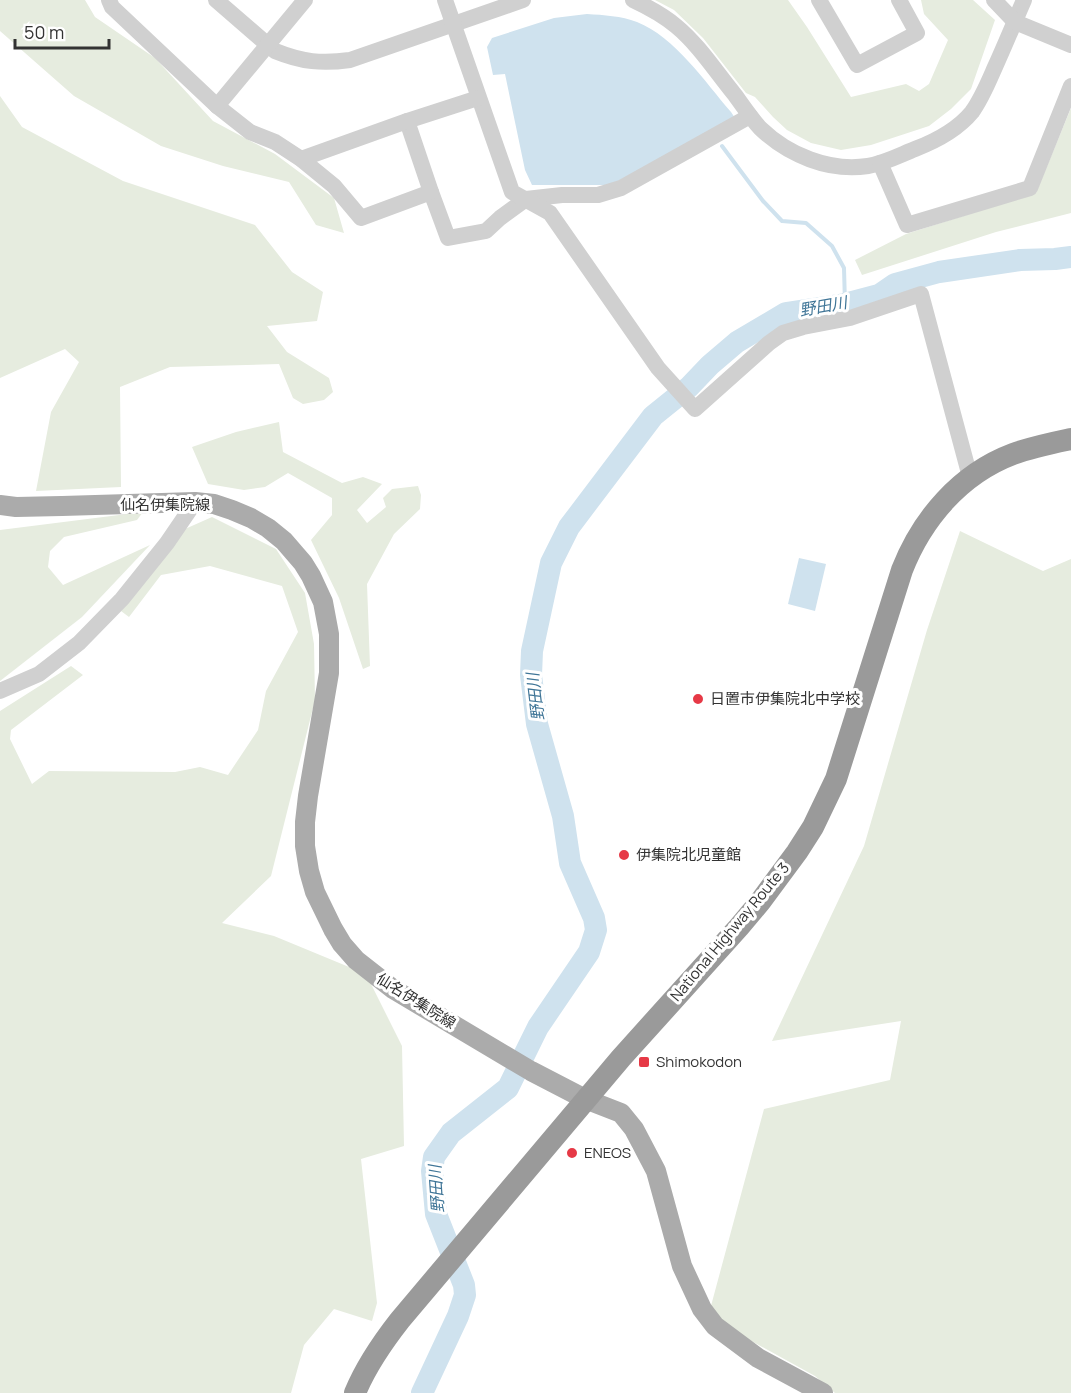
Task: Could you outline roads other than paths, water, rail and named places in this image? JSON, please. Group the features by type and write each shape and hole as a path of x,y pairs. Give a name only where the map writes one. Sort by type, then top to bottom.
{"highway":[{"name":"National Highway Route 3","path":"355,1393 363,1375 386,1339 441,1270 585,1099 746,918 780,875 813,827 836,779 902,570 930,518 956,489 970,477 995,462 1029,448 1071,439"}],"main road":[{"name":"仙名伊集院線","path":"0,505 16,507 195,502 214,504 251,518 284,541 312,576 323,602 329,634 329,673 308,796 305,846 315,892 342,944 356,960 393,989 531,1071 585,1099 621,1113 634,1129 656,1171 682,1266 702,1309 715,1326 758,1358 823,1393"}],"street":[{"path":"110,0 112,7 217,106 250,132 275,142 301,159 334,186 362,218 431,192"},
{"path":"216,0 275,51 309,61 329,63 350,60 523,0"},
{"path":"217,106 305,0"},
{"path":"445,0 512,192 550,213 658,368 695,409 783,333 850,318 921,294 970,477"},
{"path":"633,0 651,8 675,25 694,43 750,116 777,141 793,152 813,161 833,166 858,167 880,163 926,145 959,125 971,113 981,98 1023,0"},
{"path":"819,0 857,65 917,33 899,0"},
{"path":"994,0 1015,22 1071,45"},
{"path":"880,163 907,225 1030,188 1071,86"},
{"path":"301,159 478,98"},
{"path":"407,121 448,238 486,231 526,199 562,195 598,195 621,188 750,116"},
{"path":"0,691 39,674 79,643 122,599 167,543 195,502"}],"water":[{"path":"587,14 631,20 664,38 689,61 735,118 611,185 532,185 525,170 505,74 493,75 487,47 492,38 554,18"},
{"path":"799,558 826,564 815,611 788,604"}],"waterway":[{"path":"722,146 763,201 782,221 806,223 832,246 844,268 845,304"},
{"name":"野田川","path":"422,1393 458,1316 465,1295 464,1285 436,1214 432,1171 434,1157 451,1133 508,1088 538,1027 589,952 596,930 594,918 570,863 563,816 537,724 531,675 532,651 551,563 569,527 653,416 689,387 737,342 786,313 845,304 879,295 895,284 939,272 1020,260 1071,257"}],"place":[{"name":"日置市伊集院北中学校","path":"698,699"},
{"name":"伊集院北児童館","path":"624,855"},
{"name":"Shimokodon","path":"644,1062"},
{"name":"ENEOS","path":"572,1153"}]}
